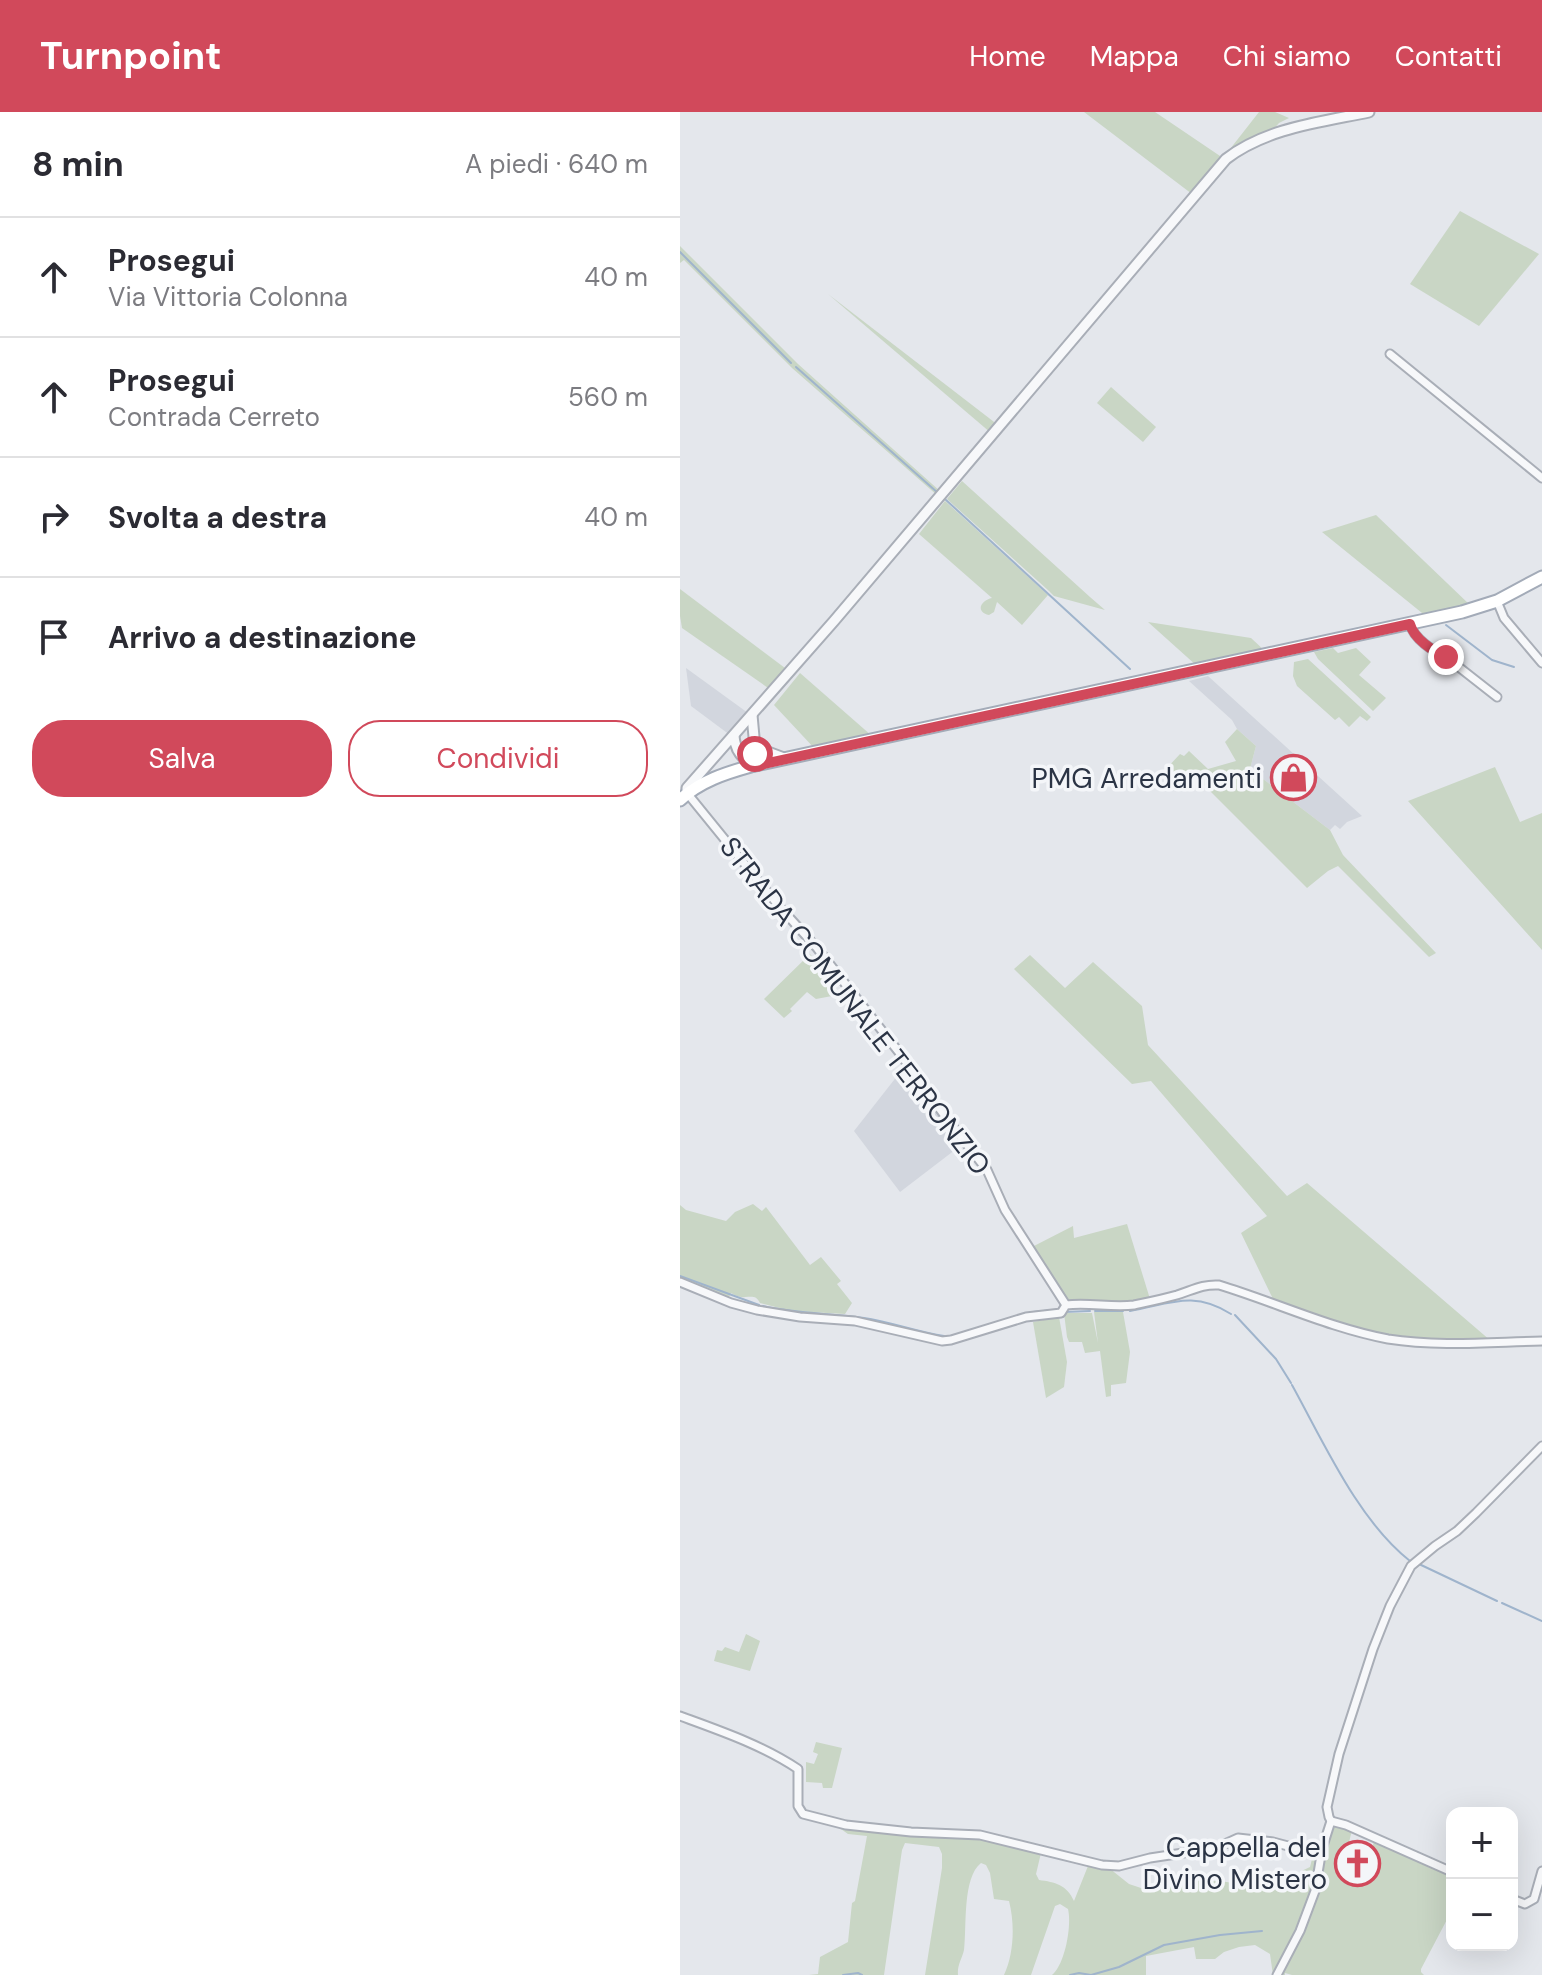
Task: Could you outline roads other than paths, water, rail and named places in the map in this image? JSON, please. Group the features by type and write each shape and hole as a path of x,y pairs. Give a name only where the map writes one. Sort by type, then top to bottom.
{"main road":[{"path":"684,797 725,773 784,758 1462,612 1497,601 1542,577"}],"street":[{"path":"684,797 687,788 1033,388 1226,159 1241,147 1265,137 1369,112"},
{"path":"1390,354 1542,478"},
{"path":"1497,601 1504,618 1542,663"},
{"path":"1410,624 1412,632 1437,653 1497,697"},
{"path":"752,715 754,766"},
{"path":"734,736 738,752 754,766"},
{"path":"754,743 784,758"},
{"name":"STRADA COMUNALE TERRONZIO","path":"684,797 817,948 898,1051 987,1170 1005,1210 1066,1305"},
{"path":"680,1282 757,1310 855,1321 942,1341 1026,1317 1061,1313 1066,1305 1135,1305 1174,1296 1205,1284 1219,1285 1361,1333 1391,1339 1433,1344 1542,1341"},
{"path":"1277,1975 1300,1931 1315,1891 1322,1849 1331,1821 1327,1807 1339,1754 1390,1606 1411,1566 1457,1531 1542,1446"},
{"path":"680,1716 776,1754 798,1769 798,1806 803,1814 846,1825 980,1835 1082,1861 1119,1866 1216,1848 1238,1838 1273,1842 1303,1850 1322,1849"},
{"path":"1331,1821 1446,1869"},
{"path":"1518,1901 1525,1904 1534,1899 1542,1871"}],"waterway":[{"path":"680,252 791,363"},
{"path":"796,367 938,493"},
{"path":"946,500 1130,669"},
{"path":"1446,625 1492,660 1514,667"},
{"path":"680,1276 759,1305"},
{"path":"1130,1311 1193,1301 1205,1302 1231,1314"},
{"path":"763,1306 864,1318 944,1336"},
{"path":"983,1327 1033,1312 1054,1310"},
{"path":"1064,1312 1090,1311"},
{"path":"1095,1311 1123,1311"},
{"path":"1235,1315 1276,1359 1291,1383"},
{"path":"1292,1385 1358,1503 1391,1544 1410,1561"},
{"path":"1419,1564 1497,1601"},
{"path":"1502,1603 1542,1621"},
{"path":"1070,1975 1091,1975 1119,1967 1164,1945 1262,1931"},
{"path":"843,1975 862,1975"}],"place":[{"name":"PMG Arredamenti","path":"1293,778"},
{"name":"Cappella del Divino Mistero","path":"1358,1863"}]}
